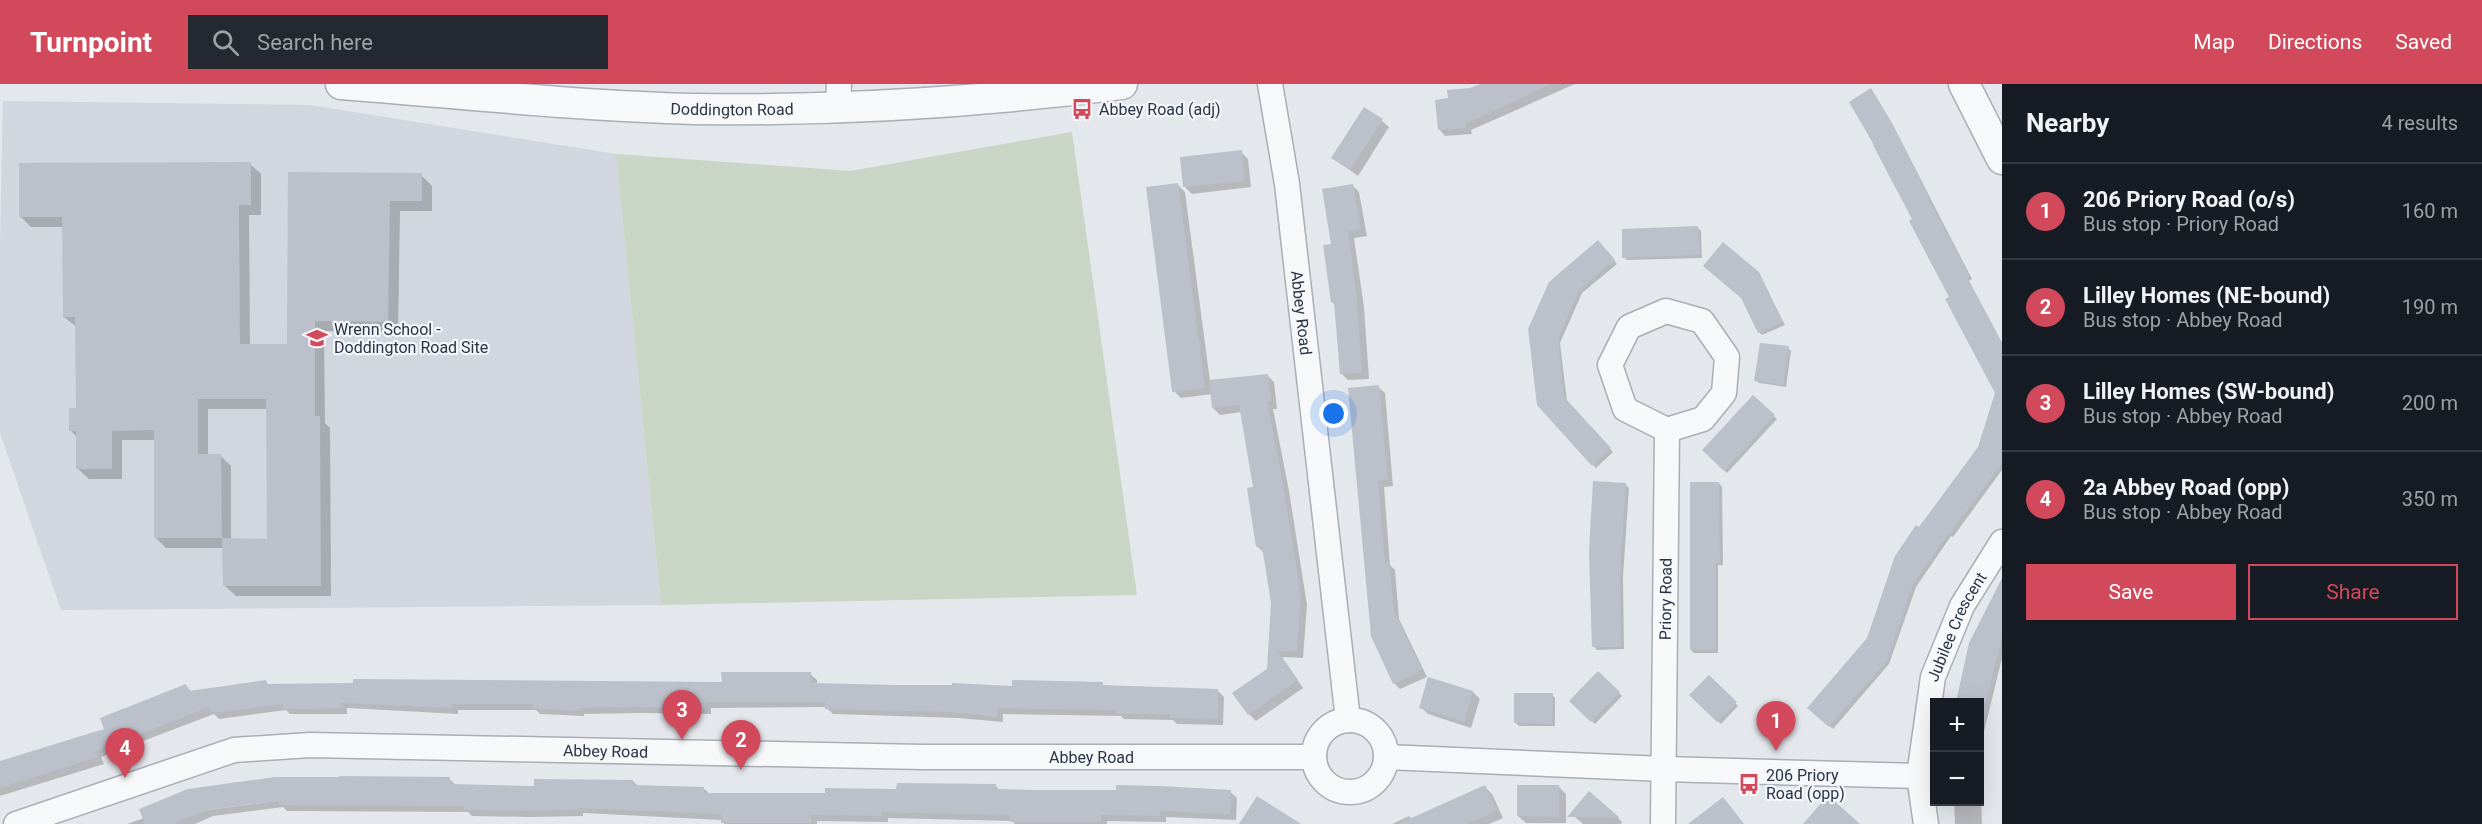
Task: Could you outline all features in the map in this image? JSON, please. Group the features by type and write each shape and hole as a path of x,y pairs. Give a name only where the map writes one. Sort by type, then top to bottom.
{"street":[{"name":"Doddington Road","path":"341,84 533,99 694,108 838,96 1022,96 1122,84"},
{"name":"Abbey Road","path":"1270,84 1287,184 1348,720"},
{"path":"1964,84 2002,159"},
{"path":"1666,311 1702,321 1727,357 1724,393 1703,419 1667,430 1625,409 1610,365 1629,327 1666,311"},
{"name":"Priory Road","path":"1663,824 1667,430"},
{"name":"Jubilee Crescent","path":"1926,824 1919,776 1933,677 1962,606 2002,542"},
{"path":"1348,720 1365,723 1378,733 1383,741 1386,757 1378,779 1365,788 1350,791 1335,788 1322,778 1315,765 1314,757 1315,747 1323,731 1331,725 1348,720"},
{"name":"Abbey Road","path":"16,824 234,750 310,745 923,757 1314,757"},
{"path":"1386,757 1664,769 1919,776"}],"shaded area":[{"name":"Wrenn School - Doddington Road Site","path":"3,101 310,105 616,154 661,605 61,610 0,433"}],"green space":[{"path":"1072,132 1137,595 661,605 616,154 850,171"}],"building":[{"path":"1480,84 1551,84 1466,124 1466,128 1438,130 1435,100 1448,98 1447,90 1470,88"},
{"path":"1871,88 1892,123 2002,343 2002,463 1913,584 1887,661 1829,727 1807,708 1867,638 1895,556 1916,525 1919,527 1978,447 1995,393 1945,299 1949,297 1909,221 1912,219 1849,102"},
{"path":"1364,107 1383,119 1350,170 1331,158"},
{"path":"1242,150 1245,181 1183,187 1180,157"},
{"path":"251,162 251,205 239,205 240,344 287,344 288,172 422,173 422,201 390,201 388,322 315,321 315,416 320,416 321,586 223,586 222,538 154,538 154,430 112,431 112,469 76,469 76,431 69,431 69,408 76,408 75,317 63,317 62,217 19,217 19,163","holes":["198,399 266,399 267,539 222,538 221,454 198,454"]},
{"path":"1178,183 1205,388 1172,392 1146,187"},
{"path":"1353,184 1361,229 1348,231 1357,299 1362,372 1340,374 1334,302 1331,302 1323,245 1331,244 1322,189"},
{"path":"1698,226 1700,255 1622,258 1622,229"},
{"path":"1598,240 1615,260 1579,290 1558,339 1564,397 1611,448 1592,466 1537,405 1528,329 1549,282"},
{"path":"1723,242 1759,272 1783,322 1758,333 1741,298 1703,266"},
{"path":"1760,343 1789,346 1783,385 1754,381"},
{"path":"1268,374 1271,402 1267,402 1283,483 1301,597 1297,652 1277,651 1298,680 1248,715 1232,693 1267,669 1271,603 1262,546 1256,547 1247,488 1253,487 1239,405 1212,408 1209,380"},
{"path":"1379,385 1388,480 1378,481 1385,563 1389,562 1394,611 1422,670 1393,684 1371,636 1348,388"},
{"path":"1753,395 1775,415 1724,471 1702,450"},
{"path":"1593,481 1626,483 1620,573 1621,647 1592,647 1589,552"},
{"path":"1690,482 1719,482 1720,563 1716,563 1716,650 1690,650"},
{"path":"2002,578 2002,637 1986,702 1984,698 1957,698 1969,643"},
{"path":"1598,671 1620,692 1591,722 1569,701"},
{"path":"721,672 811,672 811,683 952,685 952,683 1012,686 1012,680 1103,682 1103,685 1218,689 1218,719 1170,718 1170,714 1116,714 1116,710 998,708 997,717 950,712 825,709 825,702 706,702 705,709 635,707 579,708 579,711 532,708 533,704 452,704 452,708 341,703 341,708 283,709 283,704 211,713 210,707 96,751 98,757 0,788 0,761 104,729 100,718 186,684 189,691 266,680 267,684 353,683 353,679 722,682"},
{"path":"1709,675 1737,702 1717,722 1689,695"},
{"path":"1428,677 1473,691 1464,722 1419,708"},
{"path":"1514,693 1553,693 1552,724 1514,723"},
{"path":"275,777 450,777 450,784 534,786 534,779 633,780 633,785 704,787 704,793 825,793 825,788 896,789 897,783 996,784 996,789 1033,790 1116,790 1116,785 1231,790 1230,814 1160,811 1160,816 1101,815 1101,822 1010,822 1010,815 882,812 882,816 811,815 811,823 721,823 721,814 577,808 577,810 522,811 464,810 464,806 279,805 279,801 206,810 174,824 145,824 139,809 188,789"},
{"path":"1485,785 1497,811 1467,824 1398,824"},
{"path":"1517,785 1559,785 1559,817 1517,816"},
{"path":"1589,791 1620,818 1567,817"},
{"path":"1828,795 1860,824 1803,824"},
{"path":"1257,796 1301,824 1239,824"},
{"path":"1723,797 1744,824 1688,824"}],"place":[{"name":"Abbey Road (adj)","path":"1082,109"},
{"name":"Wrenn School - Doddington Road Site","path":"317,338"},
{"name":"Lilley Homes (SW-bound)","path":"682,740"},
{"name":"206 Priory Road (o/s)","path":"1776,751"},
{"name":"Lilley Homes (NE-bound)","path":"741,770"},
{"name":"2a Abbey Road (opp)","path":"125,778"},
{"name":"206 Priory Road (opp)","path":"1749,784"}]}
